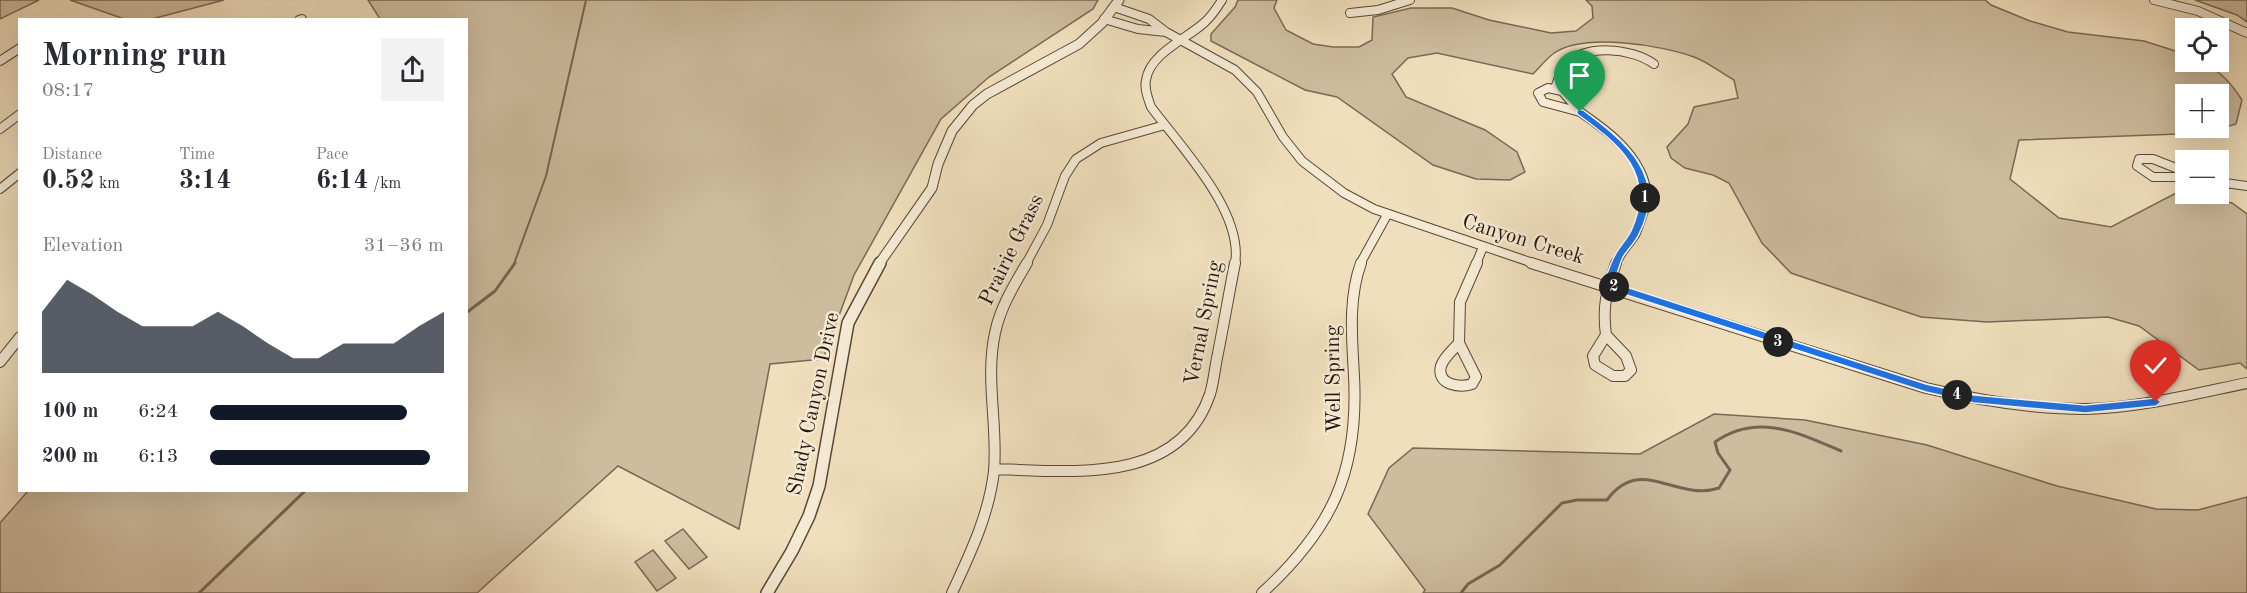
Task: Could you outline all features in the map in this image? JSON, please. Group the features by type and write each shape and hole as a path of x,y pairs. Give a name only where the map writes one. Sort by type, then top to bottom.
{"street":[{"name":"Vernal Spring","path":"994,470 1085,471 1122,468 1154,457 1177,442 1194,424 1210,393 1236,257 1233,227 1221,201 1146,96 1145,83 1152,64 1202,26 1222,0"},
{"path":"1350,13 1378,10 1410,0"},
{"path":"2154,0 2198,11 2247,33"},
{"name":"Canyon Creek","path":"1117,4 1161,26 1166,32 1222,62 1245,78 1267,108 1283,137 1302,161 1344,193 1387,214 1483,247 1914,384 1974,399 2085,409 2156,402 2247,383"},
{"name":"Shady Canyon Drive","path":"767,593 792,551 809,516 819,486 848,323 876,269 932,188 938,164 952,131 961,118 987,94 1079,44 1117,4"},
{"name":"Canyon Creek","path":"1104,19 1141,30 1166,32"},
{"path":"1141,30 1150,20"},
{"path":"0,61 18,49"},
{"path":"1555,88 1567,63 1580,56 1627,51 1641,54 1654,64"},
{"path":"1580,112 1548,105 1539,98 1538,93 1543,88 1555,88 1562,91 1580,112 1602,127 1620,144 1632,158 1646,188 1645,206 1635,234 1618,258 1608,285 1603,311 1606,335 1629,360 1631,370 1625,376 1613,376 1595,366 1593,356 1606,335"},
{"path":"0,129 18,116"},
{"name":"Prairie Grass","path":"952,593 973,548 994,470 992,357 994,333 1013,285 1044,230 1071,164 1083,153 1096,146 1165,125"},
{"path":"2175,168 2153,159 2139,159 2137,162 2137,166 2148,175 2158,178 2175,177"},
{"path":"0,189 18,175"},
{"path":"2229,184 2247,186"},
{"name":"Well Spring","path":"1262,593 1290,567 1308,545 1325,521 1344,481 1351,456 1355,417 1351,329 1353,299 1362,259 1387,214"},
{"path":"1459,343 1442,363 1440,371 1442,378 1449,384 1465,387 1472,384 1476,377 1459,343 1460,302 1483,247"},
{"path":"0,362 18,340"}],"shaded area":[{"path":"0,0 39,0 0,19"},
{"path":"70,0 224,0 156,18 121,18"},
{"path":"368,0 1098,0 1093,9 989,77 941,119 854,275 823,359 770,364 739,529 618,466 477,593 0,593 0,523 27,492 468,492 468,18 379,18"},
{"path":"1238,0 1277,0 1274,8 1286,30 1313,44 1359,47 1372,40 1373,17 1411,8 1452,8 1489,20 1551,33 1576,31 1593,18 1592,6 1586,0 1985,0 1991,5 2030,21 2068,32 2144,41 2175,51 2175,72 2218,72 2237,92 2242,100 2236,124 2229,126 2229,84 2175,84 2175,134 2019,140 2010,179 2059,218 2111,227 2175,194 2175,204 2229,202 2247,214 2247,369 2240,363 2199,370 2139,326 2108,317 1987,322 1921,317 1791,273 1762,243 1729,183 1713,175 1685,168 1671,158 1667,147 1688,124 1694,107 1738,98 1734,80 1694,57 1643,45 1602,42 1583,44 1566,47 1553,54 1533,74 1437,53 1408,58 1392,74 1406,97 1485,130 1517,152 1525,172 1510,180 1476,179 1433,165 1337,97 1305,90 1211,41 1211,34 1235,7"},
{"path":"2195,0 2247,0 2247,22 2237,15"},
{"path":"1714,414 1805,420 1927,445 2057,486 2156,509 2198,510 2247,497 2247,593 1423,593 1425,590 1368,514 1389,468 1413,448 1640,454"},
{"path":"683,529 707,557 689,569 665,541"},
{"path":"653,550 676,578 657,591 635,562"}],"waterway":[{"path":"514,264 546,176 586,0"},
{"path":"468,311 495,291 515,263"},
{"path":"1461,593 1468,584 1500,565 1562,503 1577,500 1607,500 1620,487 1633,481 1646,480 1703,491 1719,488 1730,470 1718,453 1715,442 1731,433 1746,428 1778,428 1841,451"},
{"path":"199,593 304,492"}],"route":[{"path":"1580,112 1615,138 1632,158 1646,188 1645,206 1635,234 1618,258 1608,285 1926,388 1974,399 2085,409 2156,402"}]}
